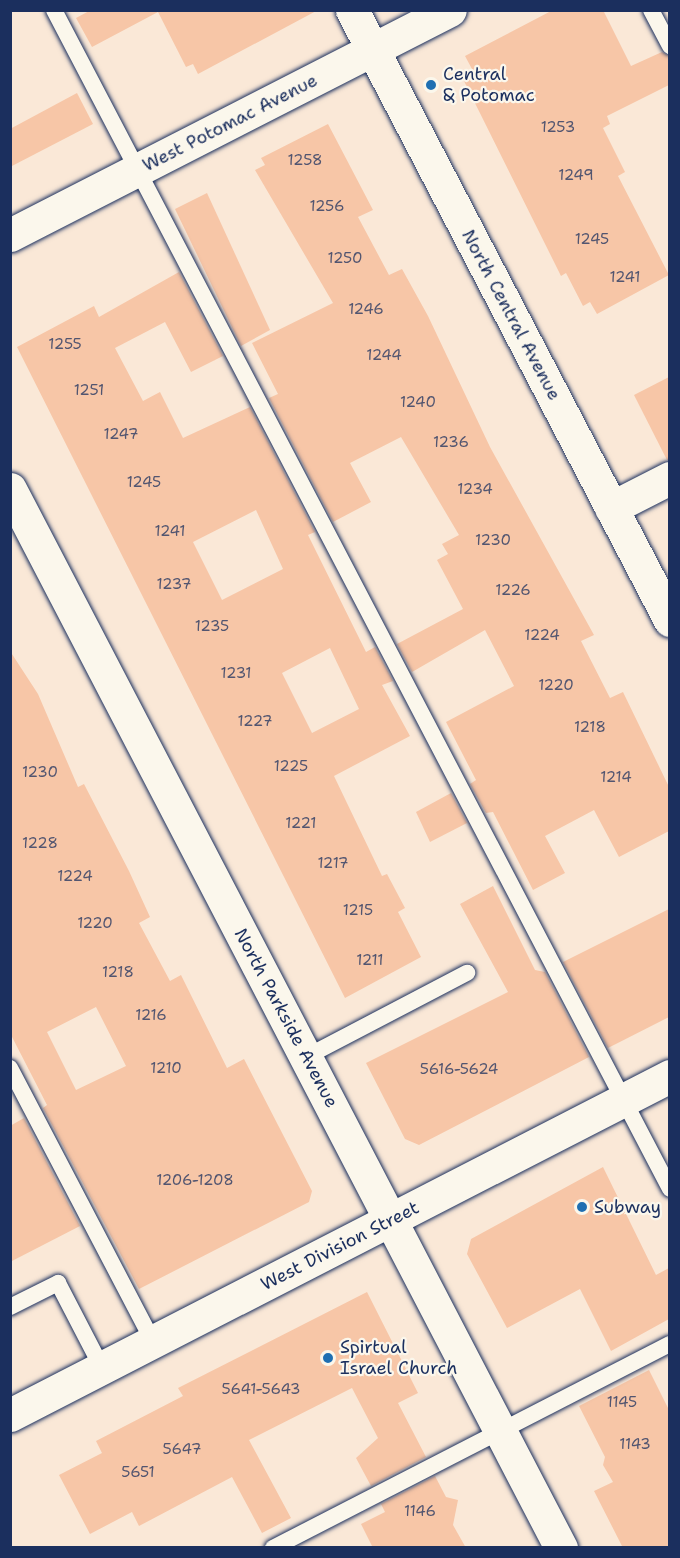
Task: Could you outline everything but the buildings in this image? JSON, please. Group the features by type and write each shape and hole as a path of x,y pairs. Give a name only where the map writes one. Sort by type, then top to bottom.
{"street":[{"name":"North Central Avenue","path":"352,10 669,620"},
{"name":"West Potomac Avenue","path":"10,234 450,10"},
{"path":"611,508 669,478"},
{"name":"North Parkside Avenue","path":"10,489 561,1548"},
{"name":"West Division Street","path":"10,1415 669,1076"}],"lane":[{"path":"54,10 669,1189"},
{"path":"651,10 669,46"},
{"path":"306,1057 467,973"},
{"path":"10,1068 153,1342"},
{"path":"10,1307 58,1283 102,1368"},
{"path":"273,1548 669,1344"}],"place":[{"name":"Central & Potomac","path":"431,85"},
{"name":"Subway","path":"582,1207"},
{"name":"Spirtual Israel Church","path":"328,1358"}]}
